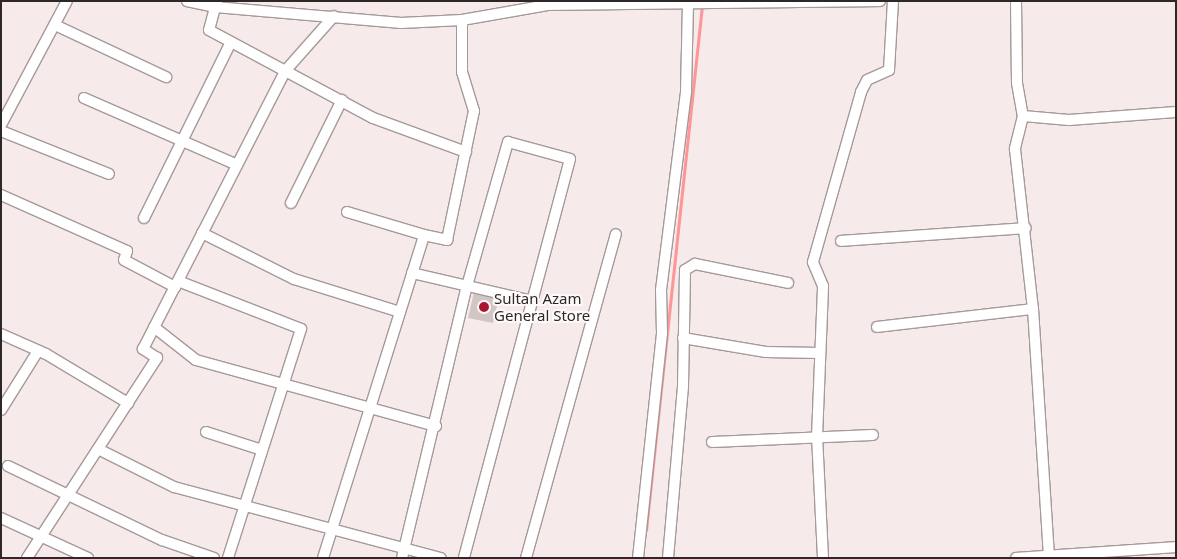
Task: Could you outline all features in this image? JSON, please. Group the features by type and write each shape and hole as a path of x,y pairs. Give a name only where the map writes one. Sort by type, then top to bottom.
{"street":[{"path":"1,125 67,1"},
{"path":"187,1 401,23 462,20 548,5 880,1"},
{"path":"823,558 817,437 823,286 813,262 861,92 868,80 889,70 893,1"},
{"path":"1016,1 1017,83 1024,116 1015,149 1026,228 1033,309 1049,555"},
{"path":"638,558 662,333 660,290 686,91 688,2"},
{"path":"216,4 209,30 373,118 466,152"},
{"path":"27,558 157,358 143,349 286,70 334,16"},
{"path":"348,212 447,240 474,111 462,72 462,20"},
{"path":"54,25 166,77"},
{"path":"144,218 180,139 231,42"},
{"path":"84,98 238,165"},
{"path":"291,203 342,100"},
{"path":"1024,116 1069,120 1176,112"},
{"path":"1,131 109,174"},
{"path":"403,554 436,426 466,286 508,142 570,158 464,558"},
{"path":"1,195 127,251 124,260 176,284 301,329 228,558"},
{"path":"841,241 1026,228"},
{"path":"202,233 294,279 400,312"},
{"path":"323,558 424,234"},
{"path":"526,558 616,234"},
{"path":"668,558 688,265 788,283"},
{"path":"412,273 532,301"},
{"path":"876,327 1033,309"},
{"path":"154,327 196,360 282,387 436,426"},
{"path":"1,334 38,351 128,403"},
{"path":"683,338 766,352 819,354"},
{"path":"1,410 38,351"},
{"path":"206,432 262,450"},
{"path":"712,442 872,435"},
{"path":"98,449 174,487 330,531 403,554 441,558"},
{"path":"8,466 162,540 214,558"},
{"path":"1,518 40,538 88,558"},
{"path":"1016,558 1176,547"}],"building":[{"name":"Sultan Azam General Store","path":"474,292 499,297 493,323 468,318"}],"waterway":[{"path":"646,530 702,5"}],"place":[{"name":"Sultan Azam General Store","path":"484,307"}]}
